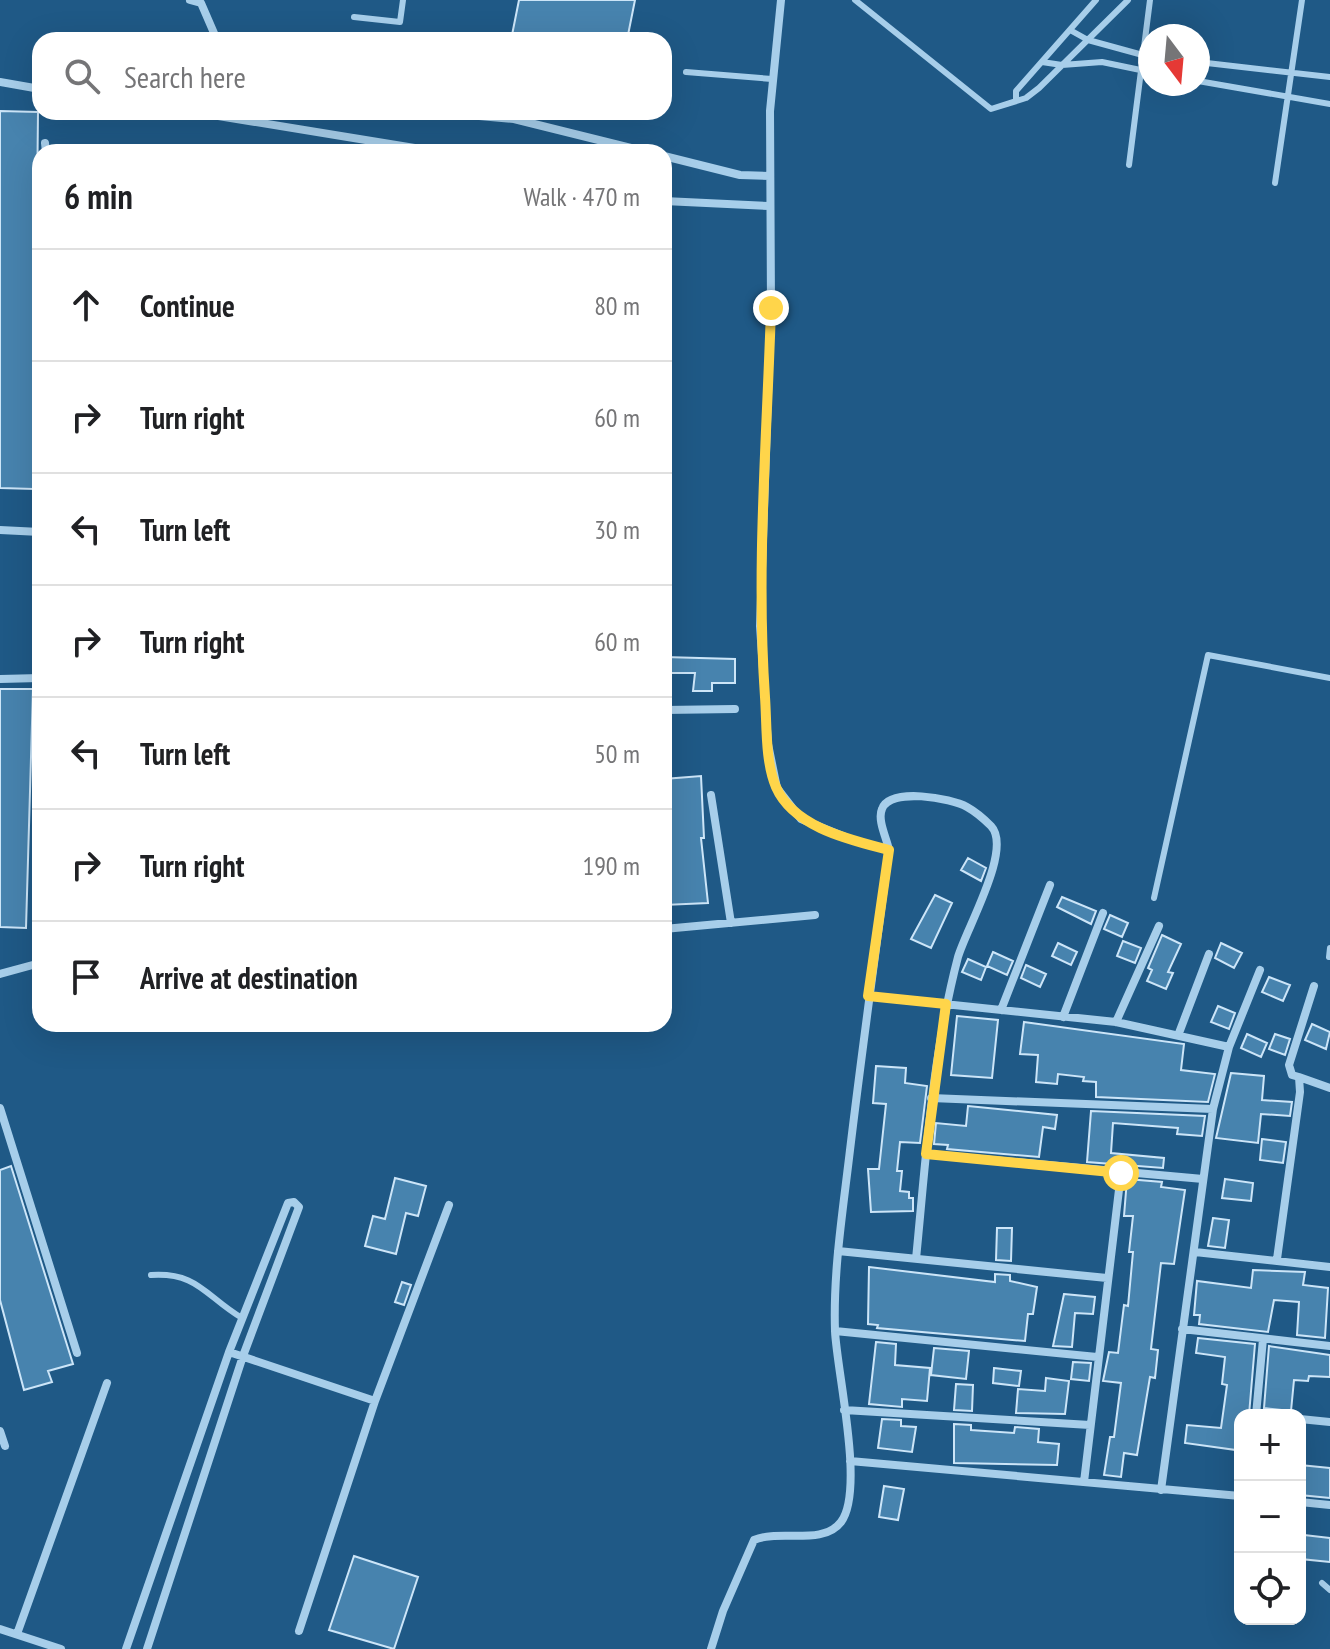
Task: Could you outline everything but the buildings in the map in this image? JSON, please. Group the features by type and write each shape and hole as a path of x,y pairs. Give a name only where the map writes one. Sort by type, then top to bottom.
{"street":[{"path":"190,0 201,3 214,32"},
{"path":"781,0 772,79 768,206 771,308 760,626 768,744 777,788 801,819 855,841 889,850"},
{"path":"0,82 32,88"},
{"path":"243,120 390,144"},
{"path":"518,120 615,144"},
{"path":"672,158 740,175 769,176"},
{"path":"672,201 768,206"},
{"path":"0,530 32,532"},
{"path":"0,679 32,678"},
{"path":"672,710 735,709"},
{"path":"711,795 731,923"},
{"path":"711,1649 723,1611 754,1540 765,1535 829,1531 840,1524 848,1507 850,1461 835,1331 838,1251 868,996 889,850 881,818 882,807 897,798 928,795 967,807 996,831 999,843 995,863 961,948 946,1004 931,1098 916,1259"},
{"path":"1001,1010 1050,885"},
{"path":"1063,1017 1103,913"},
{"path":"672,928 815,915"},
{"path":"1116,1022 1159,926"},
{"path":"1179,1033 1209,954"},
{"path":"0,974 32,965"},
{"path":"1161,1490 1213,1109 1229,1047 1260,970"},
{"path":"1314,986 1289,1065 1292,1075 1330,1088"},
{"path":"868,996 1116,1022 1179,1033 1229,1047"},
{"path":"1277,1259 1299,1108 1299,1077"},
{"path":"931,1098 1213,1109"},
{"path":"0,1108 77,1353"},
{"path":"926,1154 1203,1179"},
{"path":"1084,1482 1121,1173"},
{"path":"126,1649 229,1352 288,1203 294,1202 299,1207 243,1356 147,1649"},
{"path":"299,1631 375,1401 449,1205"},
{"path":"838,1251 1107,1278"},
{"path":"1195,1252 1330,1267"},
{"path":"1182,1329 1330,1346"},
{"path":"835,1331 1097,1357"},
{"path":"1257,1409 1263,1339"},
{"path":"229,1352 375,1401"},
{"path":"17,1634 107,1383"},
{"path":"844,1410 1090,1425"},
{"path":"1306,1420 1330,1422"},
{"path":"0,1431 5,1446"},
{"path":"850,1461 1234,1496"},
{"path":"1306,1503 1330,1505"},
{"path":"0,1629 61,1649"}],"lane":[{"path":"354,17 400,22 403,0"},
{"path":"855,0 982,105 991,109 1026,98 1128,0"},
{"path":"1016,100 1016,91 1096,0"},
{"path":"1146,24 1150,0"},
{"path":"1275,183 1302,0"},
{"path":"1070,30 1088,40 1138,55"},
{"path":"1042,62 1062,65 1102,62 1138,70 1129,165"},
{"path":"1210,63 1330,77"},
{"path":"686,72 772,79"},
{"path":"1210,83 1330,104"},
{"path":"1154,898 1208,655 1330,678"},
{"path":"1329,957 1330,948"},
{"path":"151,1275 174,1274 196,1281 208,1296 242,1318"},
{"path":"1322,1583 1330,1590"}],"route":[{"path":"771,308 760,626 768,744 777,788 801,819 855,841 889,850 868,996 946,1004 931,1098 926,1154 1121,1173"}]}
